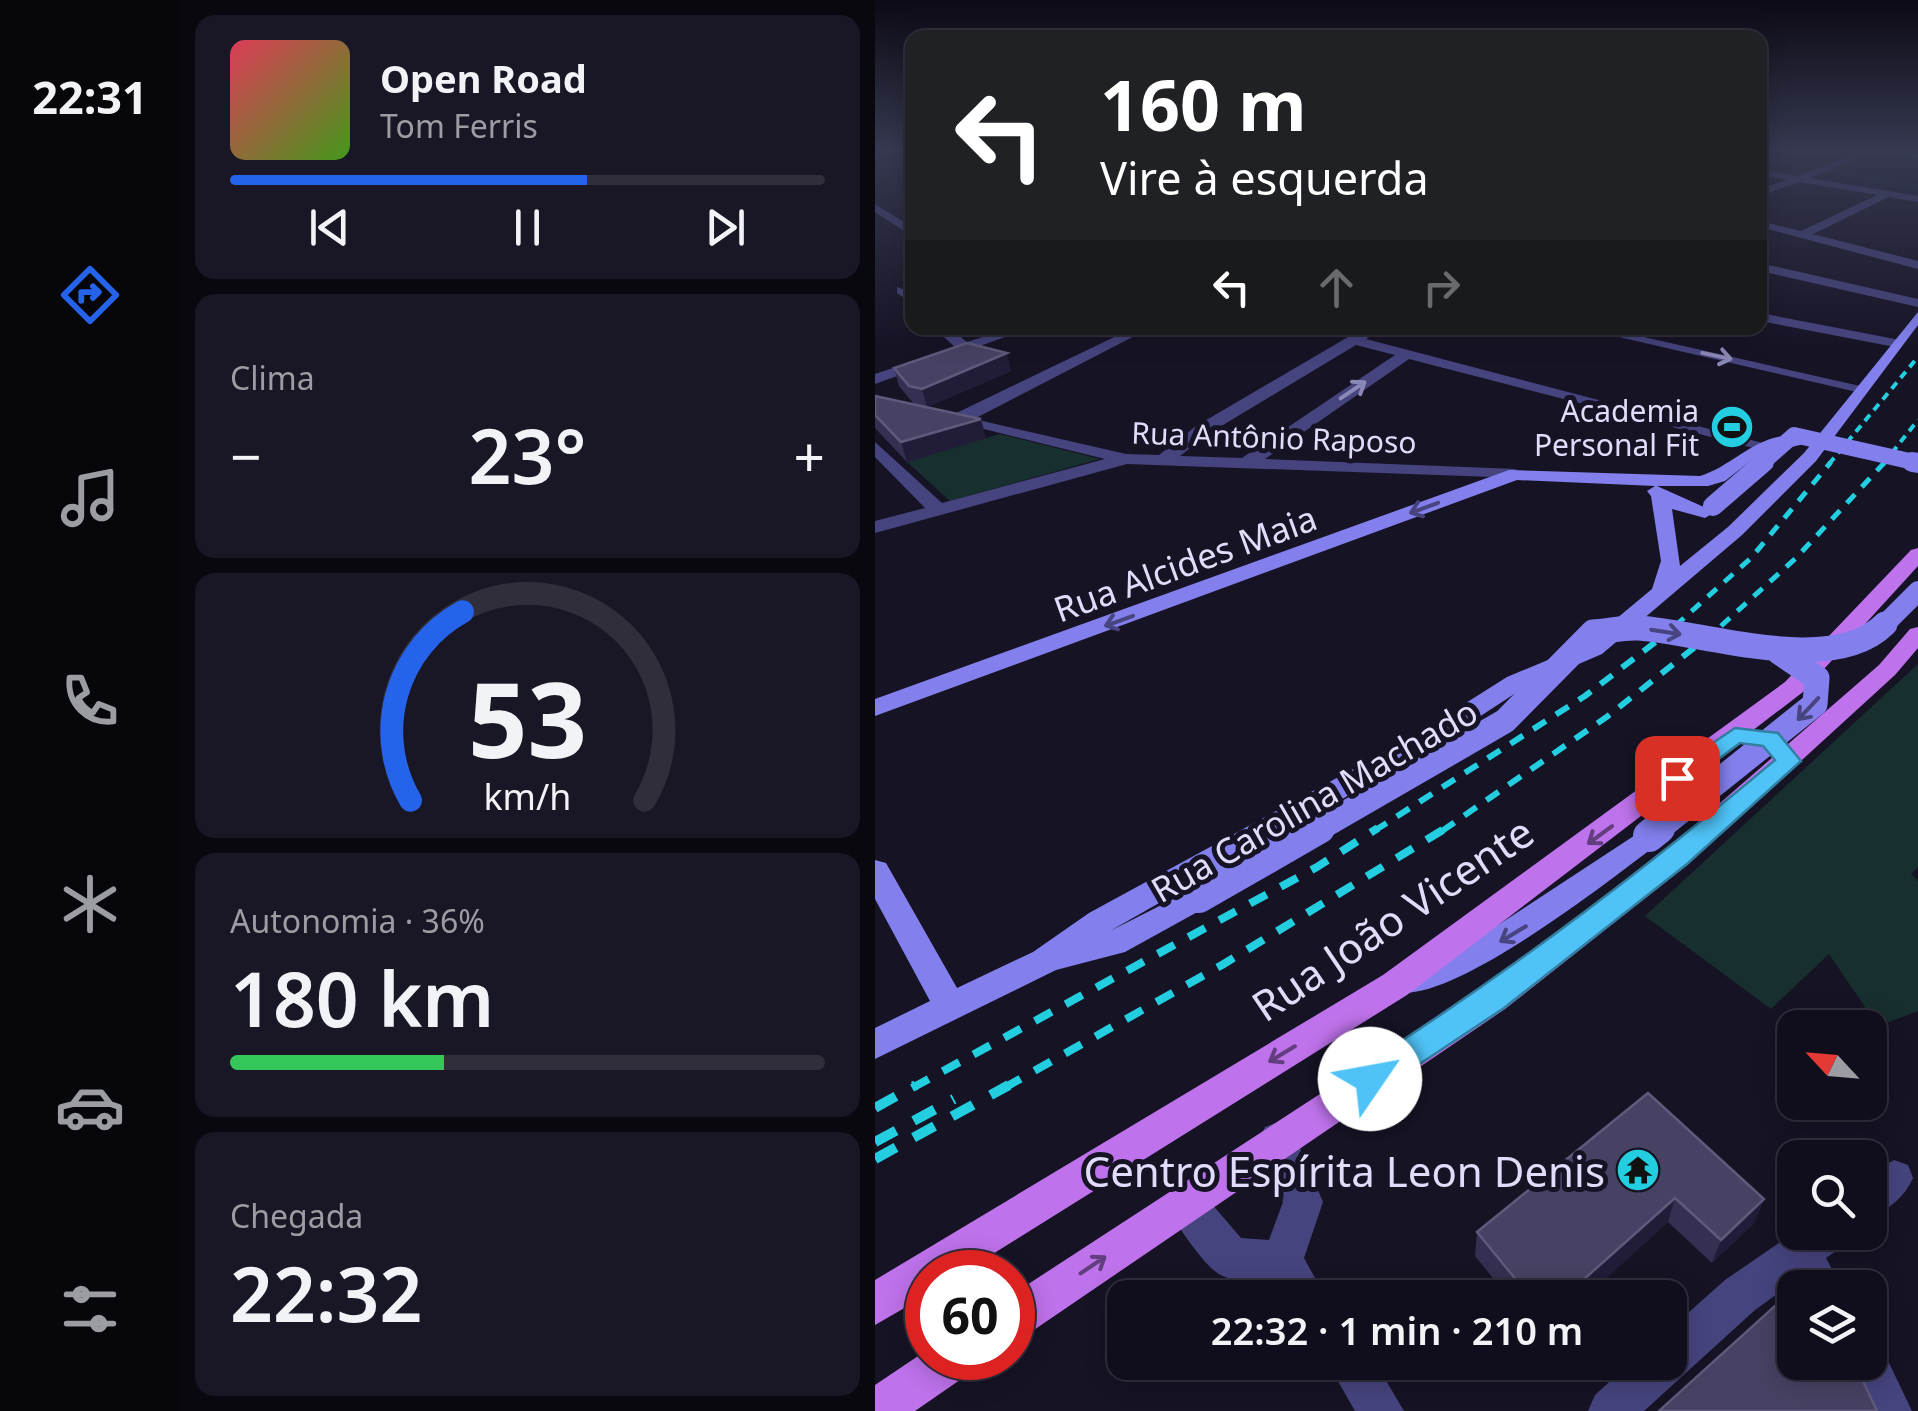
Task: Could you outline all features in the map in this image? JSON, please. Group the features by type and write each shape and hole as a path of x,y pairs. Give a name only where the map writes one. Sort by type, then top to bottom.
{"main road":[{"name":"Rua Carolina Machado","path":"875,1044 1044,962 1100,922 1421,743 1517,682 1594,649 1735,531 1811,457 1918,316"},
{"name":"Rua Antônio Raposo","path":"1515,474 1706,482 1746,454 1830,428"},
{"path":"1735,531 1700,528 1696,521 1794,435 1918,462"},
{"name":"Rua Alcides Maia","path":"875,708 1515,474"},
{"name":"Rua Antônio Raposo","path":"1619,480 1660,494 1687,510 1709,509"},
{"path":"1660,494 1671,553 1663,590"},
{"name":"Rua João Vicente","path":"875,1304 1395,985 1735,736 1823,660 1918,554"},
{"path":"1044,962 1114,944 1505,721 1576,644 1593,632 1636,628 1816,651 1860,643 1884,627 1918,591"},
{"path":"1035,1305 1493,999 1677,857 1789,761 1887,670 1918,634"},
{"path":"1395,985 1458,965 1520,932 1649,836 1818,700 1820,684 1811,670 1765,647"},
{"path":"1735,736 1770,739 1789,761"},
{"path":"875,871 951,1006"},
{"path":"875,1411 922,1380"}],"street":[{"path":"1804,234 1840,217"},
{"path":"1767,226 1918,265"},
{"path":"1767,270 1918,303"},
{"path":"1767,317 1895,342"},
{"path":"949,335 965,348"},
{"path":"976,335 983,341"},
{"path":"875,378 1001,335"},
{"path":"959,420 1129,335"},
{"path":"1165,460 1202,430 1362,335"},
{"path":"1619,335 1861,388"},
{"path":"1353,340 1769,447"},
{"path":"1244,465 1405,354"},
{"path":"925,414 1127,459"},
{"path":"1725,438 1746,454"},
{"path":"875,447 938,510"},
{"name":"Rua Antônio Raposo","path":"875,527 1127,459 1515,474"},
{"path":"1278,1139 1303,1202 1282,1262"},
{"path":"1185,1202 1231,1258 1282,1262"},
{"path":"1687,1342 1740,1295 1817,1259"},
{"path":"1282,1262 1294,1280"},
{"path":"1361,1380 1381,1411"},
{"path":"1611,1411 1645,1380"},
{"path":"1874,1380 1889,1411"}],"green space":[{"path":"1000,434 1100,459 950,501 907,462"},
{"path":"1918,664 1918,867 1911,874 1918,881 1918,1011 1887,1023 1887,1010 1867,1010 1829,954 1771,1009 1645,916"}],"building":[{"path":"967,343 1007,353 922,389 909,386 894,368"},
{"path":"875,396 981,419 901,442 875,415"},
{"name":"Centro Espírita Leon Denis","path":"1648,1093 1764,1199 1721,1240 1675,1198 1583,1280 1516,1280 1477,1232"},
{"path":"1777,1304 1777,1380 1862,1380 1877,1411 1659,1411"}],"railway":[{"path":"1829,464 1918,357"},
{"path":"1883,464 1918,420"},
{"path":"1675,626 1751,558 1831,462"},
{"path":"1721,626 1796,558 1885,462"},
{"path":"1374,831 1585,696 1679,624"},
{"path":"1442,831 1608,716 1724,624"},
{"path":"912,1088 1317,867 1378,828"},
{"path":"1004,1088 1222,965 1446,828"},
{"path":"875,1108 916,1085"},
{"path":"875,1159 1009,1085"},
{"path":"875,1142 954,1099"}],"place":[{"name":"Academia Personal Fit","path":"1732,427"},
{"name":"Centro Espírita Leon Denis","path":"1638,1170"}],"route":[{"path":"1370,1079 1493,999 1677,857 1789,761 1782,748 1770,739 1735,736 1677,778"}]}
